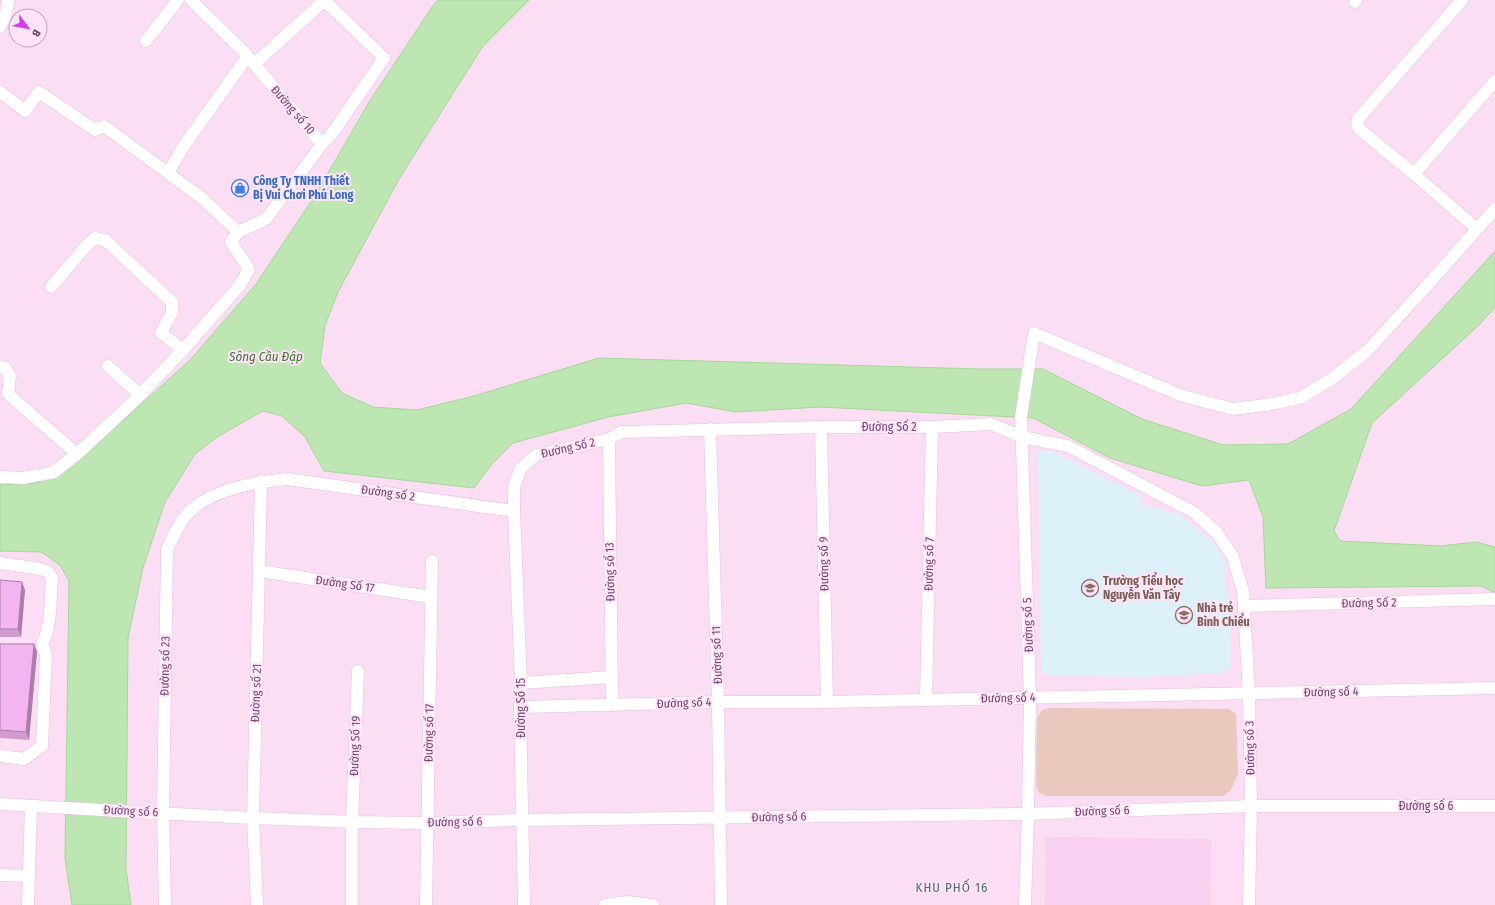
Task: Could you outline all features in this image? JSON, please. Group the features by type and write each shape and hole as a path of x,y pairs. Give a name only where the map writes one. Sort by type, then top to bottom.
{"street":[{"path":"0,26 4,20 8,8 8,0"},
{"path":"146,41 178,0"},
{"name":"Đường số 10","path":"191,0 251,60 322,144 331,135 384,58 328,4 326,0"},
{"path":"168,173 183,147 251,60 326,0"},
{"path":"1462,0 1358,120 1357,124 1359,129 1414,174 1477,229 1495,209"},
{"path":"1414,174 1495,81"},
{"path":"0,92 25,111 39,92 95,130 104,126 202,198 238,232"},
{"path":"0,477 23,478 54,472 77,454 140,395 183,350 240,285 249,269 232,242 238,232 266,219 322,144"},
{"name":"Đường số 5","path":"1025,905 1030,698 1021,417 1034,333 1180,395 1233,409 1266,405 1300,398 1333,378 1367,351 1422,292 1477,229"},
{"path":"51,287 86,246 95,238 105,240 172,302 172,312 161,333 183,350"},
{"path":"108,366 140,395"},
{"path":"0,367 5,368 10,376 8,394 77,454"},
{"name":"Đường Số 2","path":"514,510 514,487 520,469 536,455 608,439 622,432 821,427 932,427 991,424 1022,437 1068,446 1195,513 1218,534 1233,557 1243,591"},
{"name":"Đường số 9","path":"821,427 827,702"},
{"name":"Đường số 7","path":"926,700 932,427"},
{"name":"Đường số 11","path":"710,429 718,702 721,905"},
{"name":"Đường số 13","path":"608,439 612,705"},
{"name":"Đường số 2","path":"262,482 287,479 514,510"},
{"name":"Đường số 21","path":"257,905 253,818 262,482"},
{"name":"Đường số 23","path":"165,905 163,813 167,550 176,530 189,512 207,499 236,488 262,482"},
{"name":"Đường Số 15","path":"514,510 521,683 520,707 524,905"},
{"name":"Đường số 17","path":"426,905 432,561"},
{"path":"0,563 41,569 48,572 52,578 49,625 42,645 46,654 42,746 24,759 0,756"},
{"name":"Đường Số 17","path":"259,571 432,597"},
{"name":"Đường số 3","path":"1243,591 1249,694 1251,806 1249,905"},
{"name":"Đường Số 2","path":"1244,606 1495,599"},
{"path":"28,644 42,645"},
{"name":"Đường Số 19","path":"352,905 352,822 358,671"},
{"path":"521,683 612,677"},
{"name":"Đường số 4","path":"520,707 718,702 827,702 1249,694 1495,688"},
{"path":"0,804 30,806 28,905"},
{"name":"Đường số 6","path":"30,806 253,818 428,823 522,820 1028,813 1251,806 1495,806"},
{"path":"0,875 28,876"},
{"path":"605,905 627,902 652,905"}],"shaded area":[{"name":"Trường Tiểu học Nguyễn Văn Tây","path":"1047,449 1140,495 1142,505 1178,514 1217,546 1225,563 1231,666 1223,673 1138,677 1046,675 1041,670 1038,453"},
{"path":"1050,708 1229,709 1236,714 1238,775 1230,791 1223,796 1047,796 1039,793 1036,786 1037,718 1042,710"},
{"path":"1046,837 1211,839 1210,905 1045,905"}],"water":[{"name":"Sông Cầu Đập","path":"438,0 529,0 483,46 399,179 338,292 325,326 320,363 342,393 373,407 417,410 474,396 599,358 979,369 1043,369 1142,419 1223,445 1288,444 1351,409 1495,251 1495,307 1479,325 1372,423 1334,531 1340,541 1440,546 1476,542 1495,547 1495,593 1481,586 1266,588 1263,517 1249,480 1202,486 1110,458 1033,418 820,407 736,412 686,403 608,417 513,443 492,464 474,488 324,471 305,437 282,416 263,411 217,437 195,454 165,502 143,568 128,637 126,869 131,905 72,905 65,858 69,581 60,565 41,552 0,551 0,485 35,483 55,477 88,452 190,360 256,284 314,197 371,99"}],"building":[{"path":"0,580 22,582 18,629 0,629"},
{"path":"0,644 34,644 26,732 0,730"}],"place":[{"name":"Công Ty TNHH Thiết Bị Vui Chơi Phú Long","path":"240,188"},
{"name":"Trường Tiểu học Nguyễn Văn Tây","path":"1090,588"},
{"name":"Nhà trẻ Bình Chiểu","path":"1184,615"}],"district":[{"name":"KHU PHỐ 16","path":"952,887"}]}
